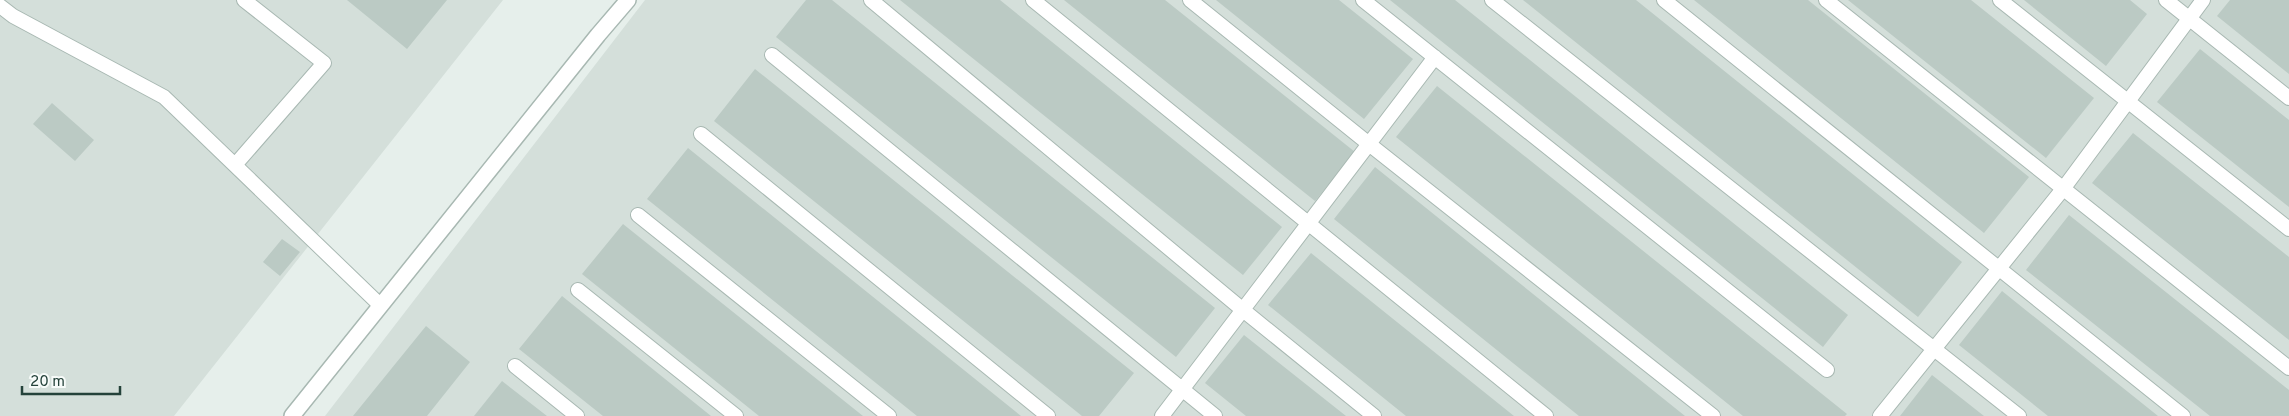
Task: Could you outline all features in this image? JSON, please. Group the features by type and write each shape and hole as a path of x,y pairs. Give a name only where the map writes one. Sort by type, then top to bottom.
{"street":[{"path":"292,416 628,0"}],"lane":[{"path":"234,165 324,63 244,0"},
{"path":"871,0 1243,310 1374,416"},
{"path":"1032,0 1546,416"},
{"path":"1190,0 1713,416"},
{"path":"1363,0 1826,370"},
{"path":"1492,0 2020,416"},
{"path":"1664,0 2183,416"},
{"path":"1826,0 2289,368"},
{"path":"2000,0 2289,229"},
{"path":"2166,0 2289,98"},
{"path":"1880,416 2063,189 2203,0"},
{"path":"0,6 13,16 164,97 380,306"},
{"path":"772,55 1216,416"},
{"path":"1162,416 1435,58"},
{"path":"701,134 1048,416"},
{"path":"638,215 889,416"},
{"path":"578,290 736,416"},
{"path":"515,366 577,416"}],"shaded area":[{"path":"0,0 503,0 174,416 0,416"},
{"path":"645,0 2289,0 2289,416 325,416"}],"building":[{"path":"347,0 447,0 407,49"},
{"path":"806,0 832,0 1215,308 1176,357 776,37"},
{"path":"900,0 1000,0 1282,227 1243,275"},
{"path":"1064,0 1165,0 1355,152 1315,201"},
{"path":"1216,0 1339,0 1413,59 1364,119"},
{"path":"1390,0 1455,0 1848,315 1823,347"},
{"path":"1523,0 1636,0 1962,262 1918,317"},
{"path":"1694,0 1808,0 2029,177 1984,233"},
{"path":"1848,0 1971,0 2094,98 2046,158"},
{"path":"2024,0 2130,0 2147,14 2106,66"},
{"path":"2230,0 2289,0 2289,74 2217,16"},
{"path":"2200,49 2289,120 2289,207 2157,102"},
{"path":"755,69 1134,373 1099,416 1082,416 714,121"},
{"path":"1437,86 1847,414 1845,416 1743,416 1396,137"},
{"path":"52,103 94,140 75,161 33,124"},
{"path":"2133,133 2289,257 2289,340 2092,183"},
{"path":"688,148 1021,416 917,416 647,199"},
{"path":"1375,167 1685,416 1579,416 1334,219"},
{"path":"2069,215 2289,390 2289,416 2210,416 2026,270"},
{"path":"623,224 863,416 759,416 582,274"},
{"path":"282,239 300,252 280,276 263,262"},
{"path":"1311,253 1514,416 1406,416 1268,305"},
{"path":"2002,291 2158,416 2048,416 1959,345"},
{"path":"562,296 711,416 603,416 519,349"},
{"path":"426,326 470,362 427,416 353,416"},
{"path":"1244,335 1346,416 1246,416 1205,383"},
{"path":"1932,375 1984,416 1900,416"},
{"path":"502,381 547,416 474,416"}]}
